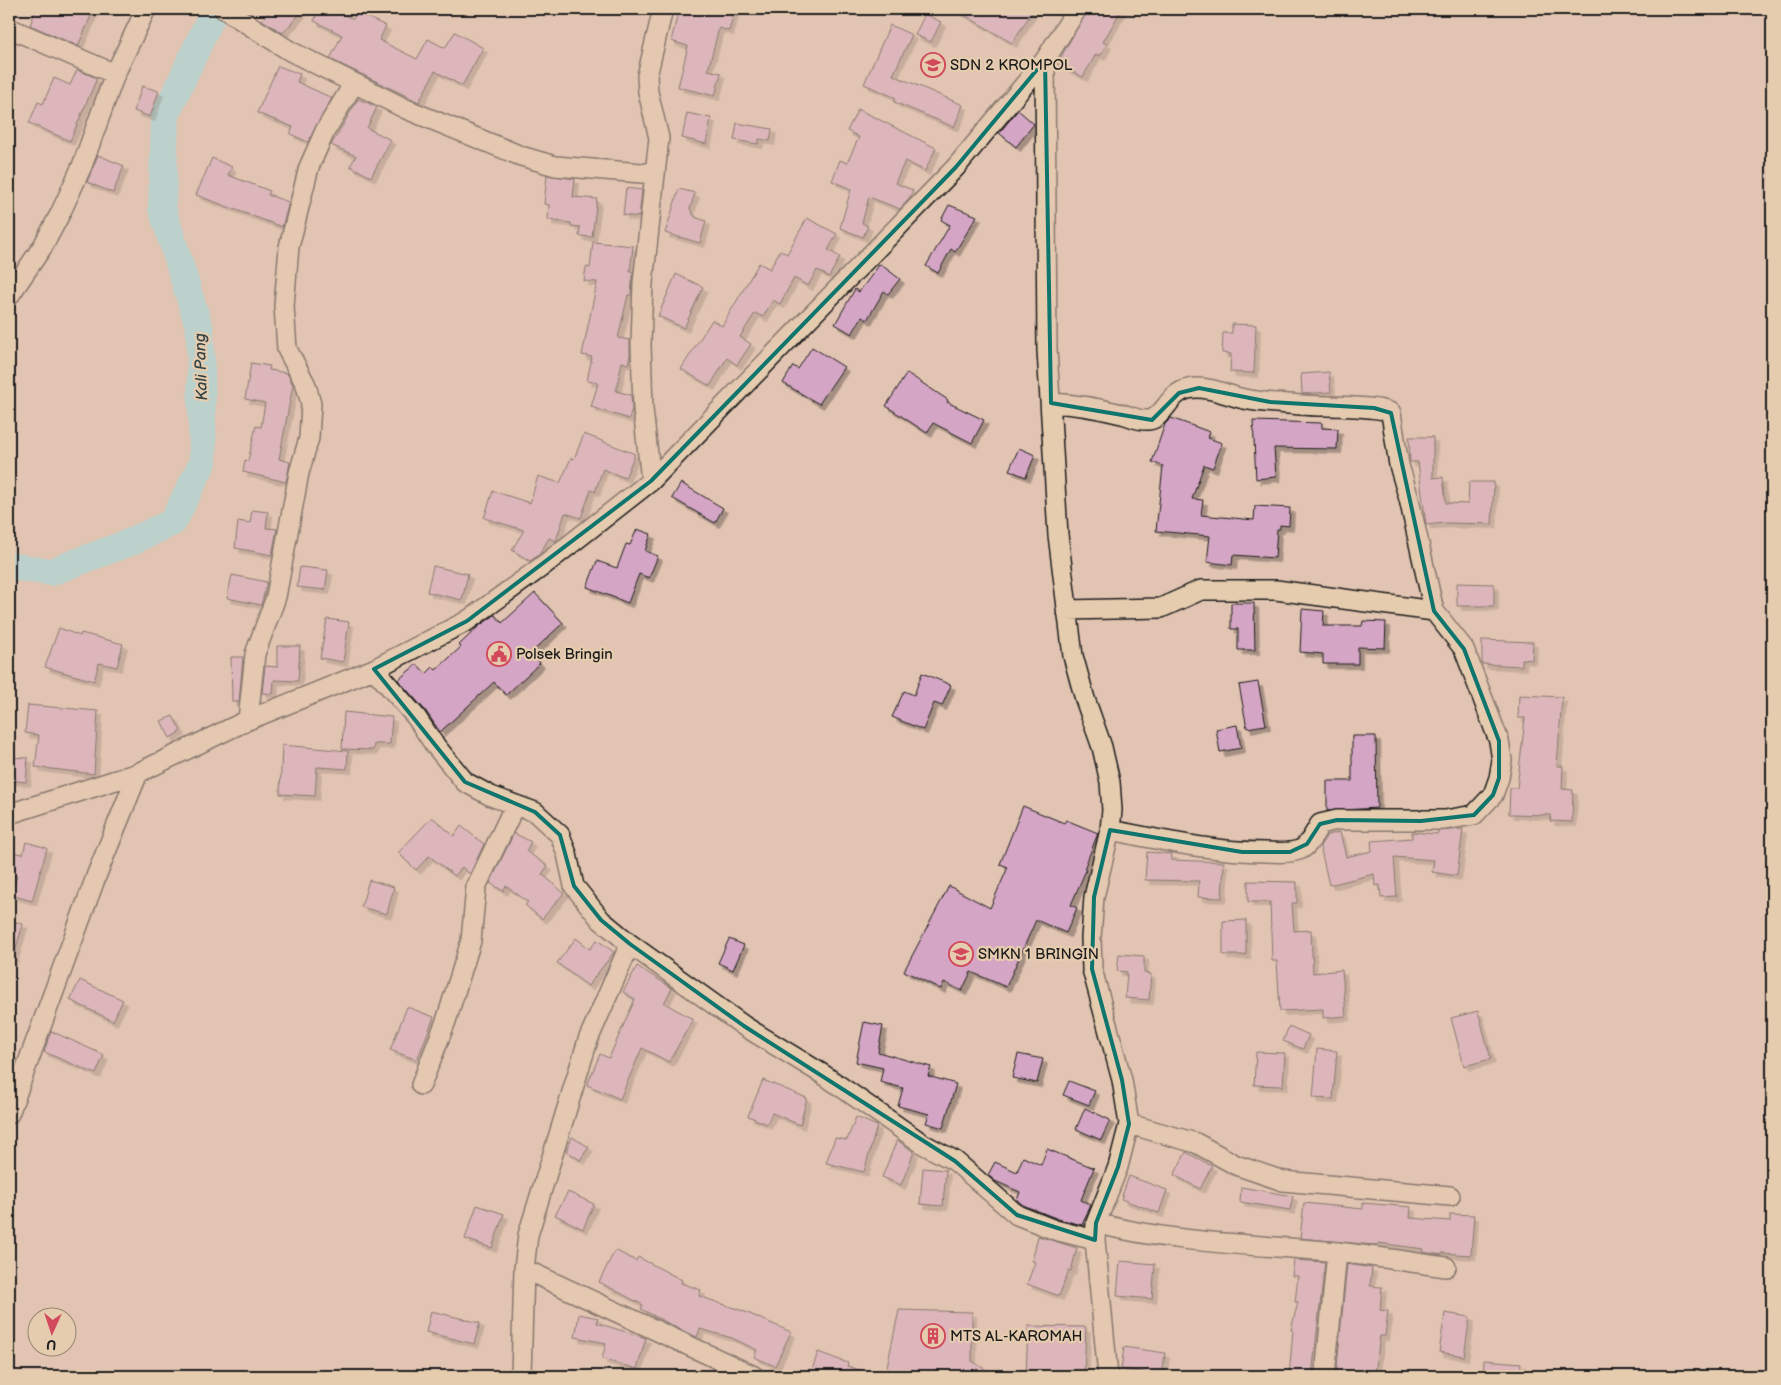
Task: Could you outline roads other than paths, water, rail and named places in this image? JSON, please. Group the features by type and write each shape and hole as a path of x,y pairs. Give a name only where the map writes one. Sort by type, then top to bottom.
{"street":[{"path":"9,296 43,246 60,214 82,166 115,74 146,9"},
{"path":"224,9 290,51 354,83 406,108 521,156 555,166 654,174"},
{"path":"651,481 643,409 641,344 643,283 654,174 659,156 659,138 650,104 647,76 663,9"},
{"path":"9,814 138,773 248,720 374,669 467,621 540,568 651,481 956,167 1045,60 1077,9"},
{"path":"9,28 115,74"},
{"path":"1045,60 1044,194 1051,402 1058,535 1073,656 1102,747 1110,782 1110,830 1094,897 1090,938 1092,969 1122,1080 1129,1124 1118,1167 1095,1232 1108,1376"},
{"path":"248,720 255,654 276,597 299,473 310,438 311,404 306,385 287,349 284,306 289,246 310,167 325,131 354,83"},
{"path":"1051,402 1076,404 1136,419 1152,420 1179,393 1199,388 1270,402 1334,408 1384,409 1391,413 1399,465 1409,499 1434,611 1464,649 1499,741 1502,760 1500,778 1493,795 1474,815 1445,820 1420,821 1337,820 1320,824 1301,850 1290,852 1242,852 1182,845 1110,830"},
{"path":"1066,610 1161,608 1170,606 1194,592 1213,589 1276,590 1434,611"},
{"path":"374,669 416,717 434,744 466,782 491,796 535,812 560,834 568,854 574,886 601,920 630,944 744,1026 824,1075 924,1144 954,1161 1017,1215 1055,1230 1137,1234 1233,1246 1337,1252 1446,1267"},
{"path":"9,1114 97,874 138,773"},
{"path":"421,1085 446,1021 471,941 476,887 515,805"},
{"path":"521,1376 524,1269 528,1235 588,1040 630,944"},
{"path":"1129,1124 1196,1143 1236,1165 1283,1181 1450,1196"},
{"path":"1324,1376 1337,1252"},
{"path":"524,1269 754,1376"}],"waterway":[{"name":"Kali Pang","path":"9,566 51,572 128,543 173,522 203,462 200,330 162,208 165,116 211,17"}],"place":[{"name":"SDN 2 KROMPOL","path":"933,65"},
{"name":"Polsek Bringin","path":"499,654"},
{"name":"SMKN 1 BRINGIN","path":"961,954"},
{"name":"MTS AL-KAROMAH","path":"933,1336"}]}
